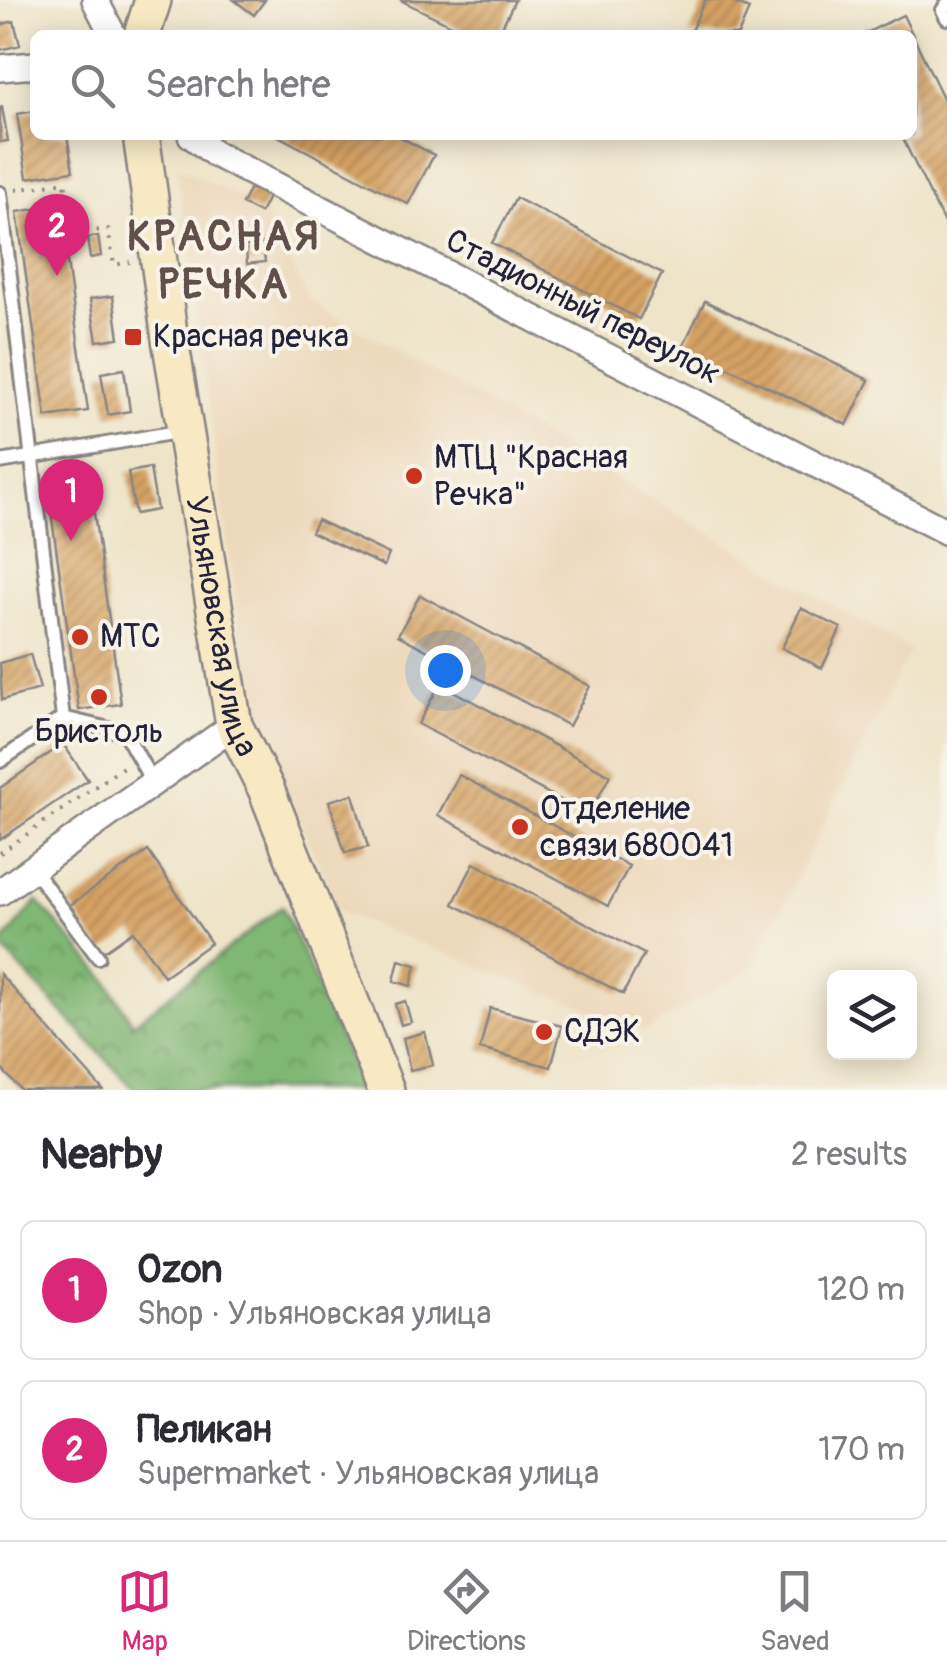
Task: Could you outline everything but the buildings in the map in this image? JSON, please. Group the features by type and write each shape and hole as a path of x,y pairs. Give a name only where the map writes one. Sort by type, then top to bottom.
{"street":[{"path":"95,0 110,30"},
{"path":"143,30 152,0"},
{"path":"0,68 30,65"},
{"name":"Ульяновская улица","path":"142,140 234,725 266,789 386,1090"},
{"name":"Стадионный переулок","path":"197,140 215,154 947,532"},
{"path":"0,892 234,725"}],"lane":[{"path":"947,4 943,10 947,18"},
{"path":"0,193 63,718"},
{"path":"0,462 186,430"},
{"path":"0,761 63,718 125,733 153,783"},
{"path":"33,869 98,958"}],"path":[{"path":"0,193 65,182 74,234 108,229 114,265 158,257"},
{"path":"0,853 138,756"}],"shaded area":[{"name":"МТЦ \"Красная Речка\"","path":"177,166 261,208 310,301 910,650 751,968 645,1031 340,912 251,713"}],"green space":[{"path":"37,901 106,979 133,1024 282,906 363,1090 135,1090 0,946"}],"place":[{"name":"Пеликан","path":"57,276"},
{"name":"Красная речка","path":"133,337"},
{"name":"МТЦ \"Красная Речка\"","path":"414,476"},
{"name":"Ozon","path":"71,541"},
{"name":"МТС","path":"80,637"},
{"name":"Бристоль","path":"99,697"},
{"name":"Отделение связи 680041","path":"520,827"},
{"name":"СДЭК","path":"544,1032"}],"district":[{"name":"КРАСНАЯ РЕЧКА","path":"224,261"}]}
